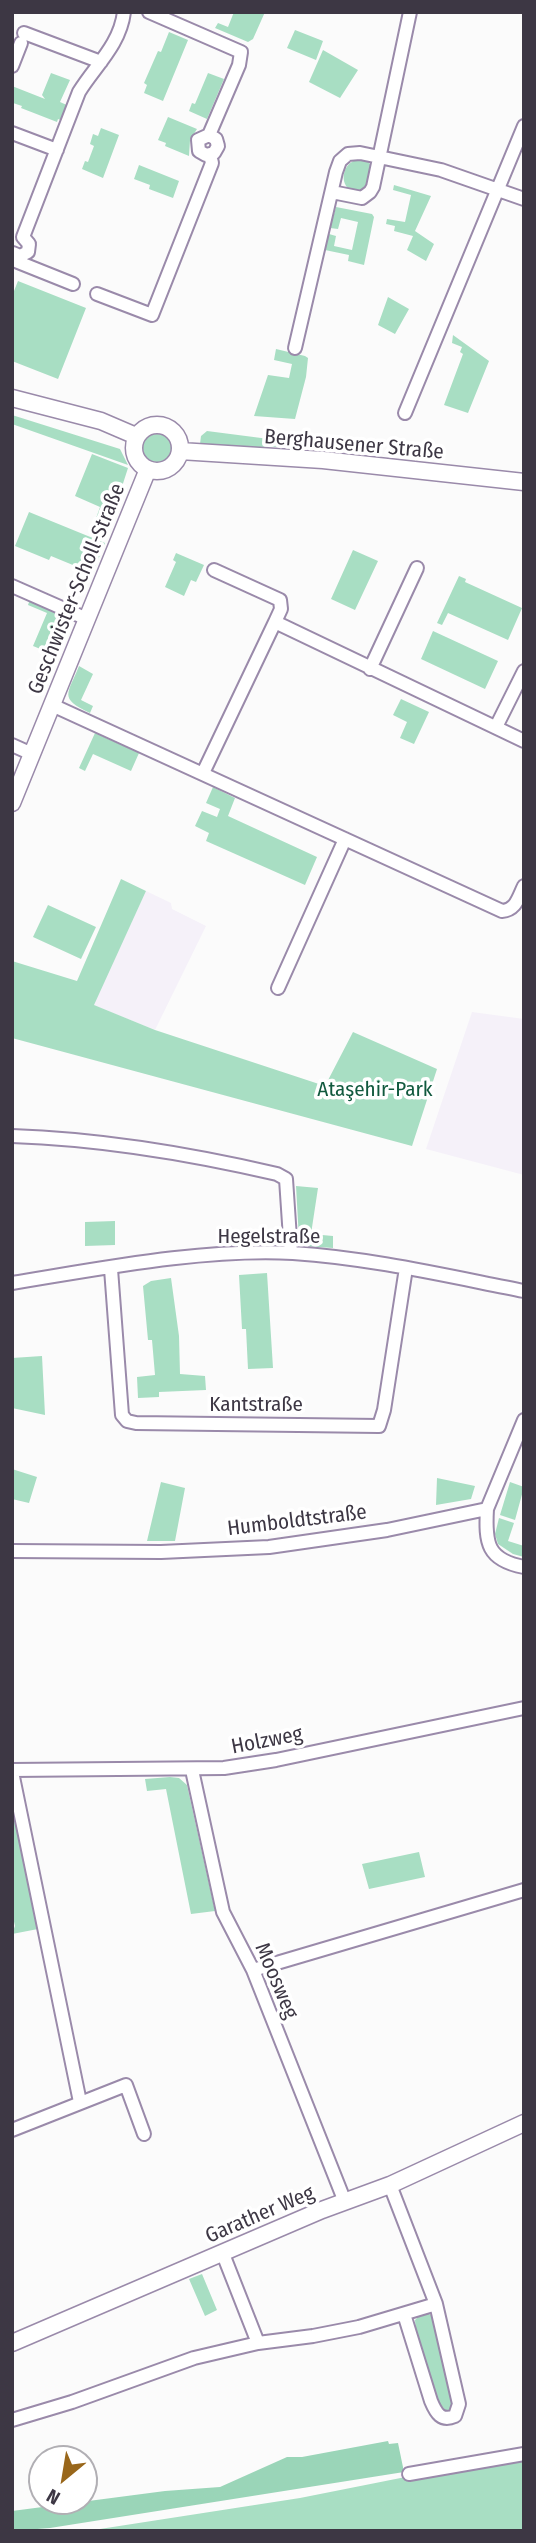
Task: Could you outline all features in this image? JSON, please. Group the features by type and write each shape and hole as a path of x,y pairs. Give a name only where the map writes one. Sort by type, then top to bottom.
{"street":[{"path":"73,284 18,262 15,254 24,255 29,248 27,240 18,239 79,92 118,35 124,12"},
{"path":"97,294 152,315 212,163 210,155 202,154 197,144 201,137 209,135 239,65 240,52 149,12"},
{"path":"332,192 358,198 367,196 373,187 410,12"},
{"path":"12,65 22,38 101,62"},
{"path":"405,413 524,126"},
{"path":"12,133 57,150"},
{"path":"295,348 338,167 348,154 360,153 440,170 524,199"},
{"path":"12,398 101,421 136,436"},
{"path":"161,425 174,431 180,444 180,452 168,468 148,469 136,459 136,436 147,426 161,425"},
{"name":"Berghausener Straße","path":"180,452 329,461 524,482"},
{"name":"Geschwister-Scholl-Straße","path":"12,803 148,469"},
{"path":"370,669 417,568"},
{"path":"202,773 281,609 280,600 214,570"},
{"path":"14,592 88,619"},
{"path":"275,622 524,741"},
{"path":"496,727 524,671"},
{"path":"52,705 502,911 510,911 524,886"},
{"path":"12,745 32,754"},
{"path":"278,988 345,839"},
{"path":"12,1136 54,1138 177,1154 277,1174 286,1180 288,1191 291,1253"},
{"name":"Hegelstraße","path":"12,1283 210,1256 291,1253 406,1268 524,1291"},
{"name":"Kantstraße","path":"111,1269 122,1415 127,1421 379,1426 384,1410 406,1268"},
{"path":"524,1420 487,1509 488,1545 494,1555 505,1562 524,1567"},
{"name":"Humboldtstraße","path":"12,1551 161,1552 269,1546 387,1530 487,1509"},
{"name":"Holzweg","path":"80,2102 12,1771 224,1768 276,1760 524,1708"},
{"name":"Moosweg","path":"192,1770 223,1912 253,1970 345,2202"},
{"path":"253,1970 524,1890"},
{"path":"12,2130 126,2085 144,2134"},
{"name":"Garather Weg","path":"12,2343 390,2185 524,2123"},
{"path":"390,2185 436,2304 459,2404 455,2416 449,2419 442,2418 435,2412 404,2314"},
{"path":"223,2254 258,2343"},
{"path":"12,2420 72,2402 194,2358 258,2343 324,2334 436,2304"},
{"path":"410,2474 524,2454"}],"shaded area":[{"path":"146,891 171,903 172,909 206,926 155,1030 93,1005"},
{"path":"472,1012 524,1019 524,1175 426,1149"}],"green space":[{"path":"234,12 265,12 253,39 248,42 215,28 218,23 228,27"},
{"path":"295,30 323,41 316,60 287,48"},
{"path":"169,32 188,40 163,101 144,93 147,85 144,83"},
{"path":"323,50 358,70 340,98 309,82"},
{"path":"51,73 70,80 60,102 69,106 63,121 58,119 57,122 13,103 12,86 45,99 42,95"},
{"path":"208,73 224,79 207,119 189,111 192,103 195,104"},
{"path":"168,117 197,129 190,140 189,156 165,146 166,143 158,140"},
{"path":"101,128 119,135 103,178 82,169 94,146 90,144 93,134 98,136"},
{"path":"364,158 371,167 369,185 352,190 344,181 344,173 347,166"},
{"path":"139,165 179,181 173,198 149,189 150,185 134,179"},
{"path":"394,185 431,196 415,231 434,244 426,261 407,250 413,236 394,231 395,226 386,224 387,219 405,222 411,195 393,190"},
{"path":"336,207 372,214 374,217 364,265 348,261 349,255 325,250 329,234 336,236 334,246 352,250 358,222 341,218 338,229 330,228"},
{"path":"18,281 86,308 58,379 12,361 12,296"},
{"path":"388,297 409,309 395,334 378,325"},
{"path":"453,335 489,361 468,413 444,405 463,354 460,352 462,347 452,343"},
{"path":"276,349 308,358 295,419 254,416 268,375 289,378 292,364 274,360"},
{"path":"12,415 120,449 128,465 12,424"},
{"path":"207,431 300,443 322,443 326,446 255,447 200,444 201,436"},
{"path":"157,434 167,438 171,448 167,458 157,462 147,458 143,448 147,438"},
{"path":"92,454 128,468 108,530 94,524 100,507 75,496"},
{"path":"29,512 105,543 91,577 83,574 85,570 51,556 49,560 15,546"},
{"path":"353,550 378,561 355,610 331,599"},
{"path":"176,553 204,565 196,582 191,580 184,596 165,587 176,562 173,560"},
{"path":"459,576 466,579 465,582 522,608 508,640 448,613 442,625 437,623"},
{"path":"30,599 71,617 55,655 33,646 47,613 28,605"},
{"path":"433,631 498,661 485,689 421,659"},
{"path":"79,666 93,674 81,700 93,706 90,713 73,703 68,694"},
{"path":"401,699 429,712 414,744 400,738 407,722 393,715"},
{"path":"95,733 139,753 131,771 93,754 85,771 79,768"},
{"path":"213,787 235,798 228,816 317,857 305,885 206,841 209,833 195,826 202,811 217,817 220,809 206,803"},
{"name":"Ataşehir-Park","path":"121,879 146,891 94,1005 155,1030 325,1086 353,1032 437,1069 412,1146 12,1038 12,961 77,981"},
{"path":"48,905 96,927 81,959 33,937"},
{"path":"296,1186 318,1188 311,1234 333,1236 333,1248 304,1246 299,1239"},
{"path":"115,1221 115,1245 85,1246 85,1222"},
{"path":"267,1273 273,1368 248,1369 246,1329 242,1329 239,1275"},
{"path":"171,1278 179,1336 180,1374 205,1376 206,1390 159,1392 159,1397 138,1398 137,1377 155,1375 152,1340 148,1340 143,1286 151,1281"},
{"path":"42,1356 45,1415 12,1408 12,1358"},
{"path":"12,1469 37,1477 29,1503 12,1499"},
{"path":"437,1478 475,1486 471,1499 436,1505"},
{"path":"161,1482 185,1488 175,1541 147,1541"},
{"path":"510,1482 524,1487 515,1520 500,1515"},
{"path":"499,1518 514,1523 508,1541 524,1546 524,1557 513,1554 498,1544 495,1534"},
{"path":"179,1778 187,1785 215,1911 191,1914 166,1789 147,1791 145,1779"},
{"path":"12,1807 38,1929 12,1934 15,1926 12,1913"},
{"path":"419,1852 425,1877 369,1889 362,1864"},
{"path":"202,2274 217,2310 205,2316 189,2279"},
{"path":"421,2314 433,2316 455,2404 451,2410 446,2411 439,2403 416,2332 415,2320"},
{"path":"388,2441 389,2444 398,2443 404,2472 50,2528 12,2531 12,2511 28,2509 28,2515 98,2515 98,2500 220,2487 287,2457 302,2457"},
{"path":"524,2456 524,2531 87,2531 300,2498"}]}
